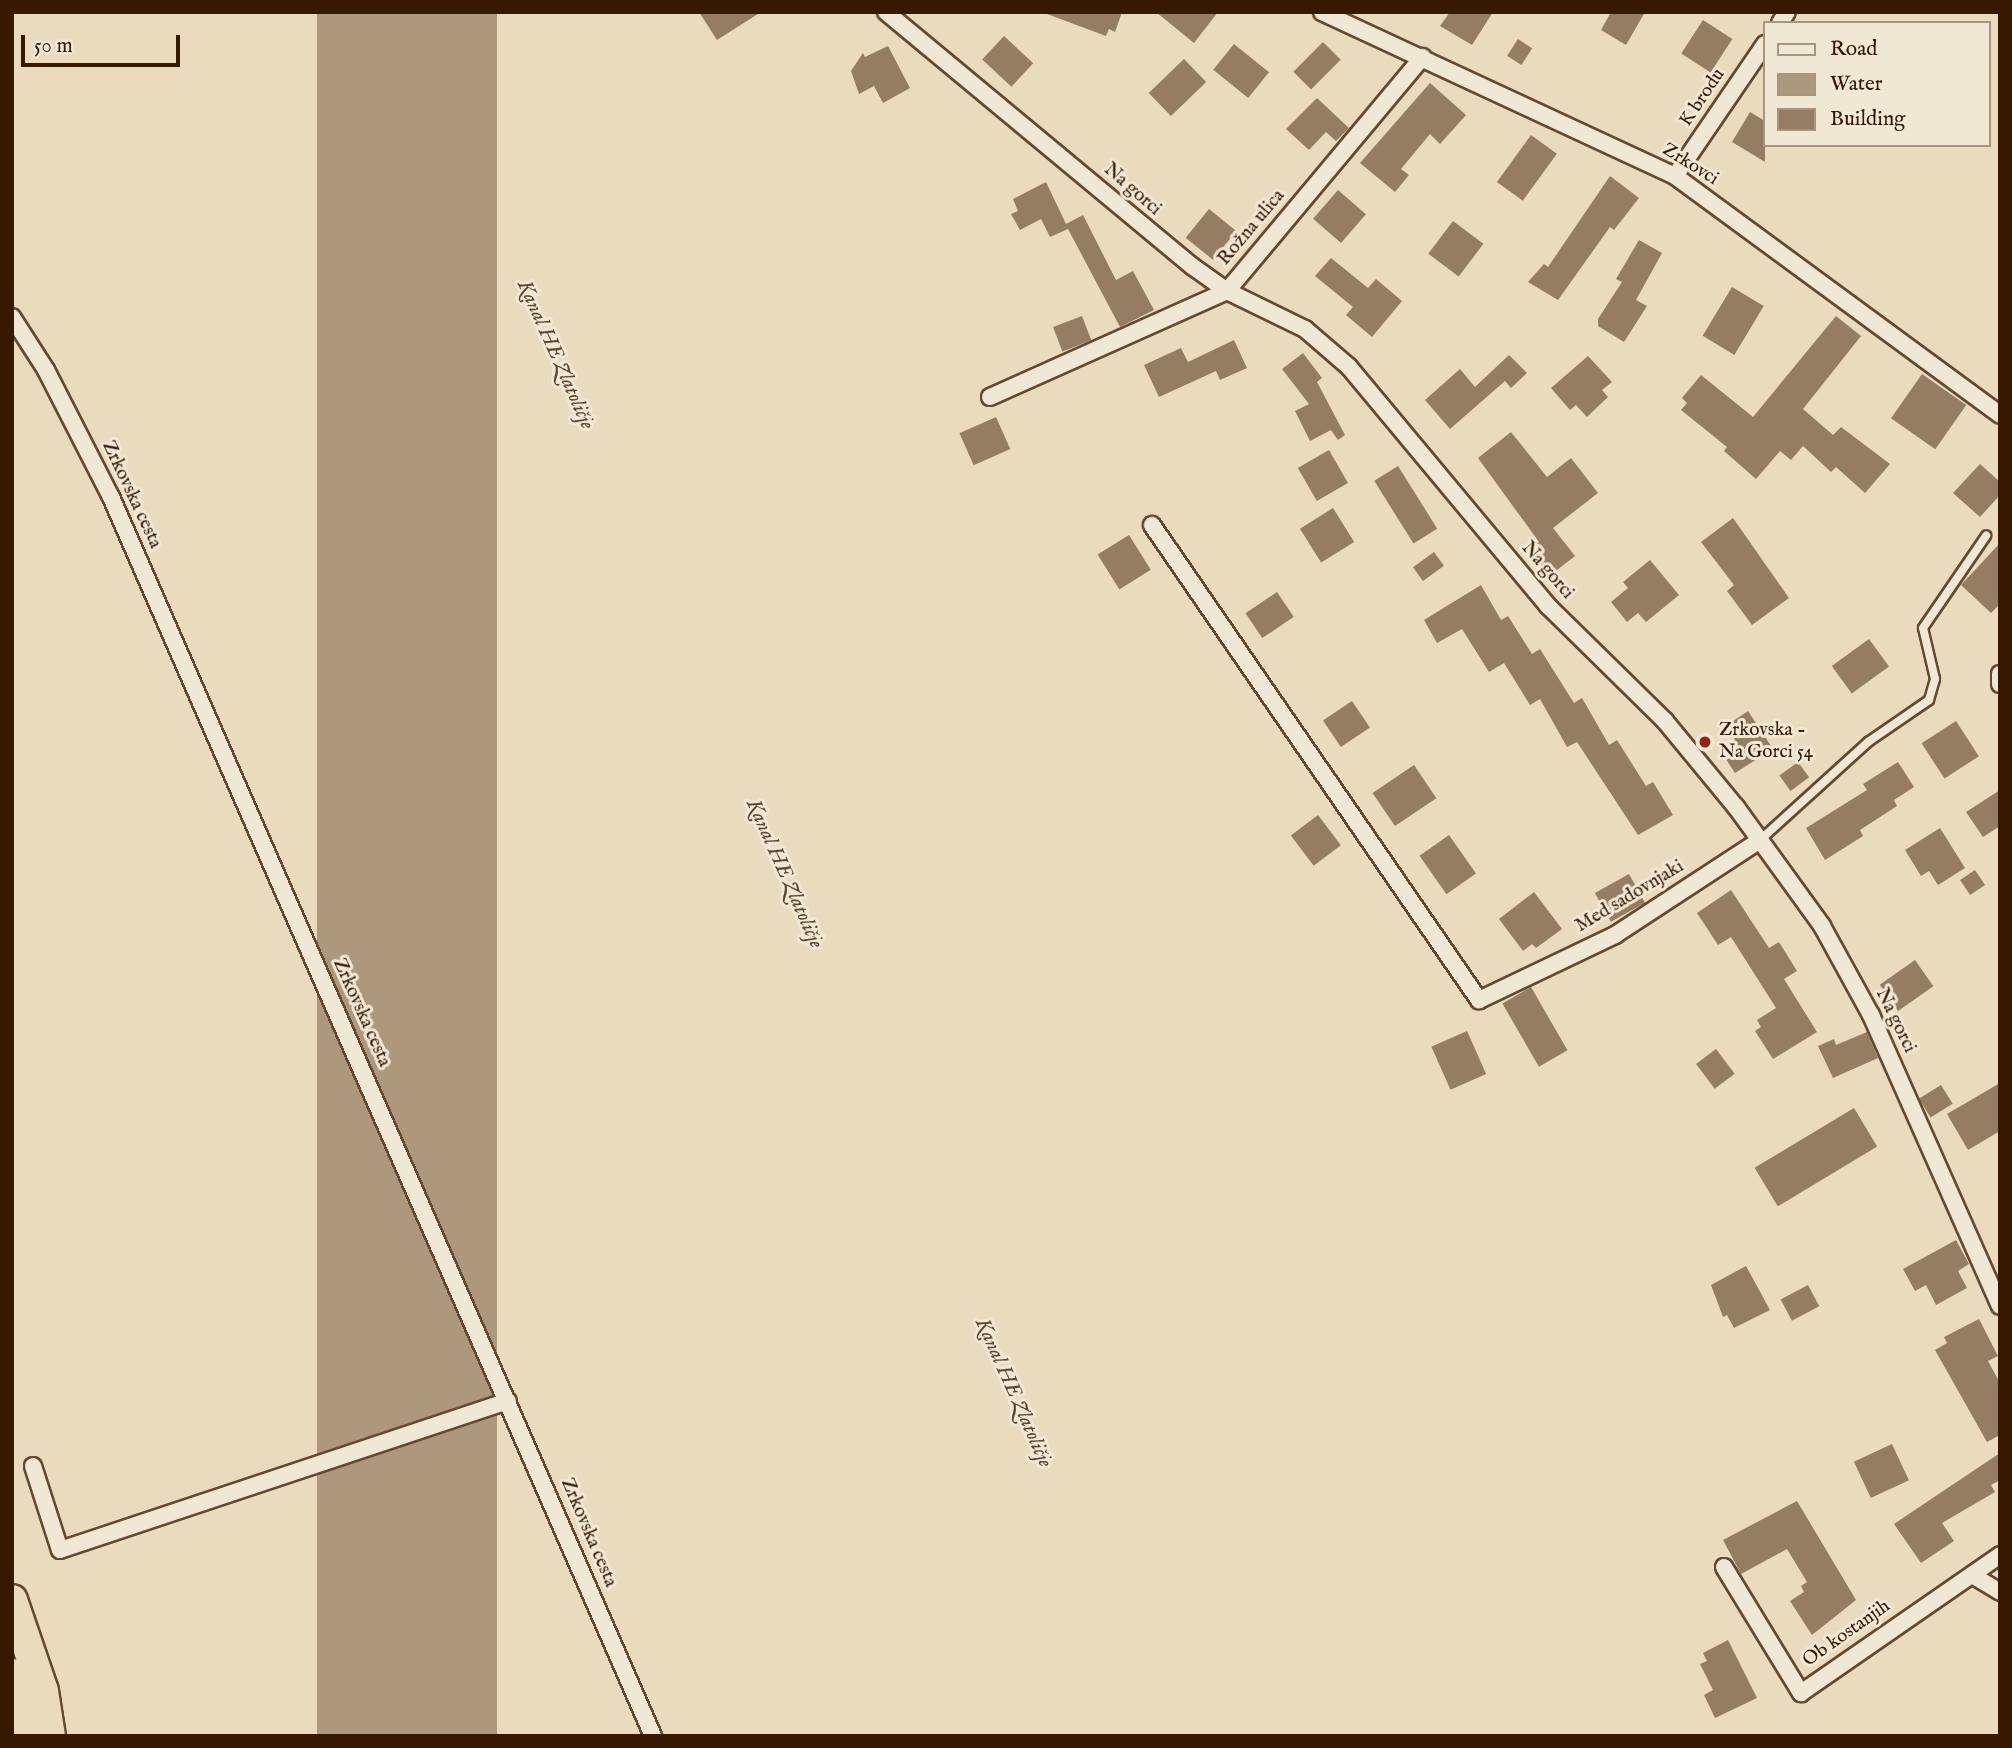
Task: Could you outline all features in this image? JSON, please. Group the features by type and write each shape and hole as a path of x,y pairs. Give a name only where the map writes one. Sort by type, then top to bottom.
{"highway":[{"path":"12,1601 43,1691 50,1736"},
{"path":"12,1674 27,1736"}],"street":[{"name":"Na gorci","path":"886,12 1139,224 1227,291 1306,329 1349,367 1548,606 1658,713 1760,839 1822,926 1871,1015 1999,1303"},
{"name":"Zrkovci","path":"1322,12 1675,176 2000,415"},
{"name":"K brodu","path":"1675,176 1764,45"},
{"name":"Rožna ulica","path":"990,397 1227,291 1423,57"},
{"name":"Zrkovska cesta","path":"12,317 46,370 111,497 509,1401 653,1736"},
{"name":"Med sadovnjaki","path":"1152,525 1479,1000 1615,935 1760,839"},
{"path":"2000,674 2000,684"},
{"path":"33,1466 60,1550 301,1474 509,1401"},
{"name":"Ob kostanjih","path":"1724,1567 1801,1693 2000,1555"},
{"path":"1972,1576 2000,1592"}],"lane":[{"path":"1760,839 1868,742 1929,700 1935,679 1923,628 1986,536"}],"water":[{"path":"317,12 497,12 497,1736 317,1736"}],"building":[{"path":"699,12 761,12 717,40"},
{"path":"1122,12 1115,32 1109,29 1106,36 1047,14"},
{"path":"1156,12 1218,12 1194,43"},
{"path":"1450,12 1493,12 1472,45 1440,26"},
{"path":"1611,12 1645,12 1626,45 1601,30"},
{"path":"1703,20 1732,39 1711,73 1681,54"},
{"path":"1004,36 1033,63 1011,87 982,59"},
{"path":"1518,39 1532,48 1521,65 1507,56"},
{"path":"1323,42 1341,60 1311,89 1293,72"},
{"path":"1234,44 1269,72 1248,98 1213,70"},
{"path":"888,46 910,88 883,103 874,86 859,94 851,71 863,53 865,57"},
{"path":"1184,59 1206,82 1171,116 1149,93"},
{"path":"1430,83 1466,115 1440,144 1430,134 1401,169 1409,175 1395,192 1360,163"},
{"path":"1317,98 1349,128 1336,141 1326,132 1309,150 1286,129"},
{"path":"1750,112 1764,120 1765,162 1732,142"},
{"path":"1531,135 1557,154 1523,201 1497,182"},
{"path":"1610,176 1639,198 1614,230 1610,227 1558,300 1528,282 1544,264 1548,267"},
{"path":"1046,182 1066,224 1083,215 1116,280 1133,271 1154,310 1120,327 1068,229 1050,237 1041,219 1020,230 1011,214 1018,211 1013,199"},
{"path":"1338,190 1366,214 1341,243 1313,219"},
{"path":"1209,209 1236,231 1213,260 1186,238"},
{"path":"1453,221 1483,244 1459,277 1428,254"},
{"path":"1639,240 1662,253 1636,300 1647,306 1624,342 1598,326 1598,319 1622,282 1616,279"},
{"path":"1331,258 1368,288 1376,279 1402,301 1372,337 1346,315 1353,307 1315,276"},
{"path":"1732,287 1764,306 1734,355 1703,336"},
{"path":"1082,316 1091,340 1062,351 1053,327"},
{"path":"1836,316 1861,336 1803,409 1833,435 1841,427 1890,464 1865,493 1836,467 1831,472 1803,446 1791,460 1780,451 1756,479 1724,451 1727,447 1681,410 1687,403 1682,398 1701,375 1753,417"},
{"path":"1234,340 1247,368 1220,380 1216,371 1159,397 1144,365 1181,348 1188,362"},
{"path":"1303,353 1322,378 1317,382 1345,435 1338,440 1331,430 1310,441 1295,411 1309,404 1282,369"},
{"path":"1509,355 1527,373 1511,388 1505,381 1450,429 1425,400 1460,369 1475,387"},
{"path":"1588,356 1612,382 1602,390 1608,397 1587,417 1576,405 1570,410 1551,388"},
{"path":"1922,374 1966,405 1935,449 1891,418"},
{"path":"996,417 1010,449 974,465 959,433"},
{"path":"1511,432 1547,477 1571,458 1598,493 1553,528 1575,556 1548,577 1527,551 1539,542 1478,458"},
{"path":"1329,450 1348,483 1317,501 1298,468"},
{"path":"1980,464 2000,482 2000,495 1980,517 1953,493"},
{"path":"1398,466 1437,529 1413,544 1374,481"},
{"path":"1333,508 1354,542 1321,563 1300,529"},
{"path":"1733,518 1789,598 1752,625 1727,591 1734,585 1701,542"},
{"path":"1129,535 1151,570 1119,589 1098,555"},
{"path":"2000,543 2000,604 1991,613 1961,585"},
{"path":"1434,552 1444,566 1423,581 1413,567"},
{"path":"1650,560 1679,595 1646,622 1638,613 1627,622 1611,602 1628,588 1623,582"},
{"path":"1481,585 1501,620 1508,616 1532,654 1540,649 1574,703 1582,698 1609,745 1617,740 1646,786 1653,782 1673,815 1638,835 1577,742 1567,747 1540,699 1530,705 1504,663 1489,672 1462,629 1437,643 1424,620"},
{"path":"1277,592 1294,617 1262,638 1245,613"},
{"path":"1869,639 1889,667 1852,694 1832,666"},
{"path":"1352,701 1370,728 1341,747 1323,721"},
{"path":"1748,711 1773,749 1735,773 1720,750 1735,740 1726,726"},
{"path":"1956,721 1979,756 1944,779 1922,743"},
{"path":"1798,762 1809,777 1791,791 1779,776"},
{"path":"1898,762 1914,787 1894,800 1897,806 1860,830 1863,836 1825,860 1806,828 1867,790 1863,784"},
{"path":"1414,765 1436,798 1395,826 1373,793"},
{"path":"2000,790 2000,826 1983,837 1966,812"},
{"path":"1318,815 1341,845 1314,866 1291,835"},
{"path":"1940,828 1965,868 1938,885 1929,871 1921,876 1905,850"},
{"path":"1449,835 1476,874 1446,894 1420,856"},
{"path":"1975,870 1985,885 1970,895 1960,880"},
{"path":"1629,874 1645,903 1611,922 1595,893"},
{"path":"1731,890 1769,948 1779,942 1797,971 1784,979 1817,1032 1773,1059 1755,1031 1761,1027 1757,1020 1776,1008 1731,937 1718,945 1697,913"},
{"path":"1534,892 1562,929 1536,948 1532,944 1523,951 1499,919"},
{"path":"1915,960 1933,986 1898,1011 1880,985"},
{"path":"1531,987 1568,1050 1539,1067 1502,1003"},
{"path":"1467,1031 1486,1074 1450,1090 1431,1047"},
{"path":"1867,1032 1878,1058 1833,1078 1818,1046 1834,1039 1836,1045"},
{"path":"1716,1049 1735,1074 1715,1089 1696,1064"},
{"path":"2000,1083 2000,1131 1968,1150 1947,1114"},
{"path":"1941,1085 1953,1104 1931,1117 1919,1099"},
{"path":"1854,1108 1877,1147 1778,1206 1755,1168"},
{"path":"1956,1240 1969,1264 1958,1271 1967,1288 1936,1305 1926,1285 1915,1291 1903,1269"},
{"path":"1746,1266 1770,1310 1734,1328 1727,1315 1723,1317 1711,1285"},
{"path":"1808,1285 1819,1306 1792,1321 1781,1300"},
{"path":"1979,1319 1998,1356 1988,1361 2000,1383 2000,1435 1987,1442 1935,1350 1947,1343 1944,1337"},
{"path":"1892,1444 1909,1480 1871,1498 1854,1462"},
{"path":"2000,1453 2000,1480 1991,1485 1995,1492 1942,1523 1954,1541 1921,1563 1894,1524"},
{"path":"1797,1501 1856,1600 1812,1635 1790,1601 1804,1592 1801,1586 1807,1582 1787,1549 1741,1574 1723,1540"},
{"path":"1728,1640 1757,1698 1715,1718 1704,1695 1713,1690 1700,1664 1707,1661 1703,1653"}],"place":[{"name":"Zrkovska - Na Gorci 54","path":"1705,742"}],"water label":[{"name":"Kanal HE Zlatoličje","path":"555,355"},
{"name":"Kanal HE Zlatoličje","path":"784,874"},
{"name":"Kanal HE Zlatoličje","path":"1013,1393"}]}
